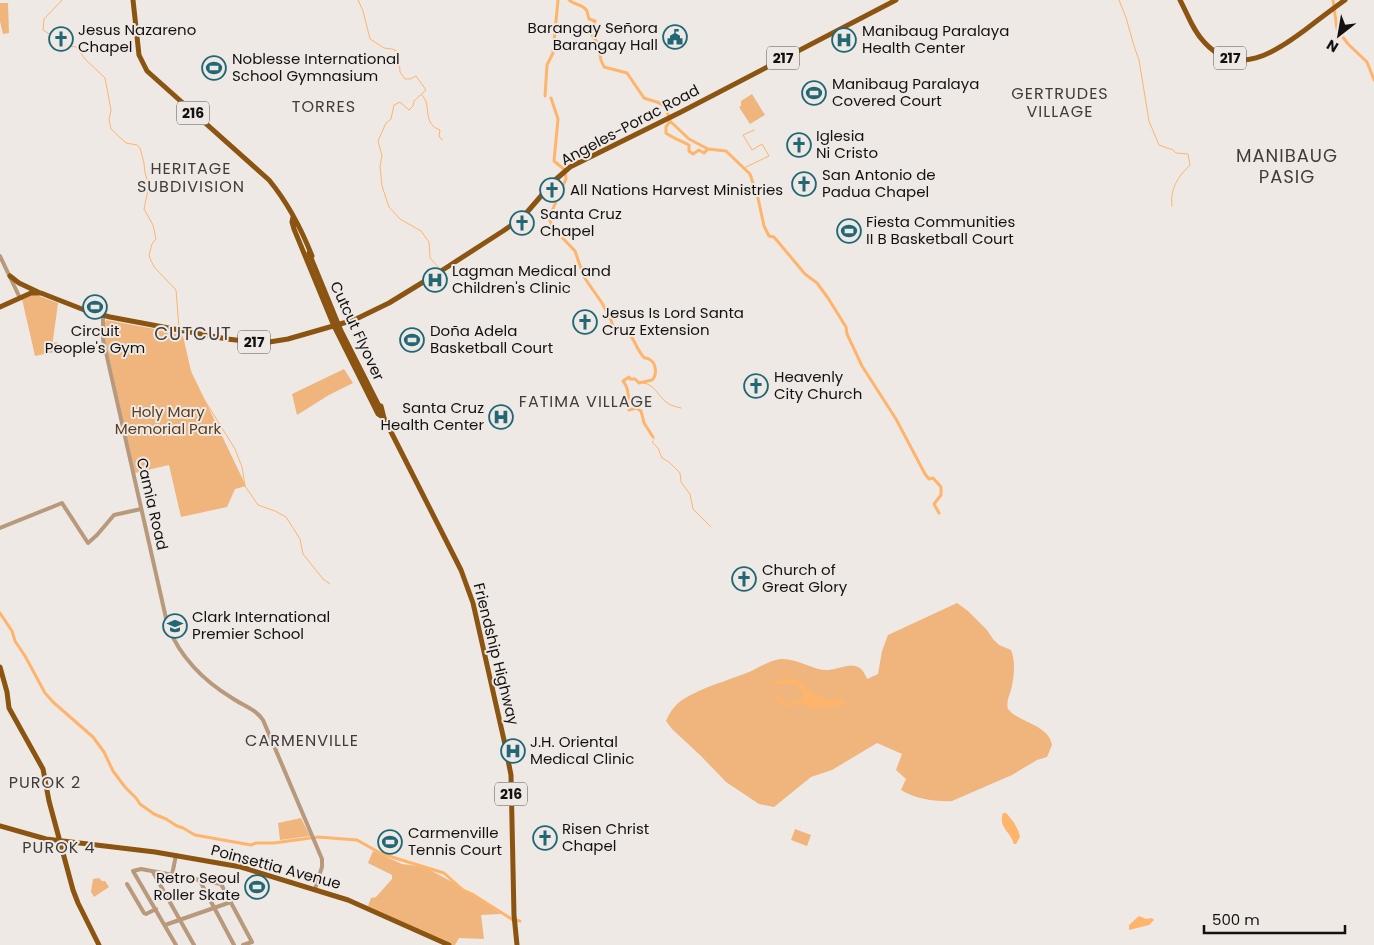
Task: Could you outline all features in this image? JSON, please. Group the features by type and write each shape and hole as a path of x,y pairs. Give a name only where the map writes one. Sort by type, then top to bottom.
{"main road":[{"name":"Friendship Highway","path":"133,0 139,55 150,75 262,174 276,190 294,217 292,222 294,229 344,340 353,365 378,414 384,418"},
{"name":"Angeles-Porac Road","path":"337,324 369,314 503,231 522,218 566,170 896,0"},
{"name":"217","path":"1180,0 1194,29 1205,43 1224,56 1252,60 1266,56 1280,48 1345,0"},
{"name":"Cutcut Flyover","path":"294,217 296,228 308,253 336,326 384,418"},
{"path":"10,276 19,283 41,293"},
{"path":"0,307 31,293 41,293"},
{"name":"217","path":"41,293 103,315 262,343 288,339 337,324"},
{"name":"Friendship Highway","path":"337,324 344,340 359,362 383,411 384,418 461,570 473,603 511,775 517,945"},
{"path":"353,365 359,362"},
{"path":"0,667 9,708 43,769 69,879 78,903 99,945"},
{"name":"Poinsettia Avenue","path":"0,826 59,841 175,855 241,867 315,888 359,904 449,945"}],"street":[{"path":"0,257 20,298"},
{"name":"Camia Road","path":"103,315 103,339 166,619 172,637 198,674 261,716 314,837 323,864 315,888"},
{"path":"0,528 62,503 88,543 114,515 141,508"},
{"path":"171,875 175,855"},
{"path":"176,945 133,871 141,869 221,884 252,942 243,945"},
{"path":"153,872 194,945"},
{"path":"200,880 234,945"},
{"path":"127,884 144,913 146,914 156,909"},
{"path":"165,925 231,902"}],"green space":[{"path":"0,3 8,3 9,33 3,34 0,21"},
{"path":"752,94 765,115 750,124 739,107 741,106 741,101"},
{"path":"34,294 58,303 53,343 57,342 59,351 35,356 22,299"},
{"name":"Holy Mary Memorial Park","path":"106,320 183,336 191,371 246,486 235,489 227,507 181,517 169,465 135,473 103,330"},
{"path":"344,369 353,383 297,415 292,394"},
{"path":"957,603 987,630 999,645 1011,650 1014,670 1008,709 1019,718 1045,732 1052,745 1047,757 1037,760 1012,775 952,801 926,799 913,796 901,790 906,779 896,770 902,754 877,743 832,770 811,777 774,807 759,804 726,782 666,721 675,707 690,695 776,660 793,660 823,670 856,666 864,672 867,679 878,674 882,651 888,635"},
{"path":"301,818 310,836 280,840 278,823"},
{"path":"795,829 811,835 807,846 791,840"},
{"name":"Carmenville Tennis Court","path":"385,834 399,842 394,850 380,842"},
{"path":"373,851 402,864 430,870 456,884 501,914 481,915 484,939 459,938 455,945 452,945 368,906 371,898 376,897 392,879 392,875 368,863"},
{"path":"99,878 105,881 109,887 94,897 91,892 93,879"}],"shaded area":[{"path":"792,678 800,682 808,690 827,700 842,699 844,704 842,708 835,706 810,708 802,703 783,707 776,698 776,694 787,704 802,699 804,694 795,685 787,683 774,686 771,683"},
{"path":"1003,813 1008,815 1018,831 1020,837 1016,844 1014,844 1003,826"},
{"path":"1139,916 1154,920 1149,925 1129,930 1129,925"}],"waterway":[{"path":"62,0 44,19 43,30 54,37 61,45 76,47 85,59 105,78 111,110 109,120 111,129 126,143 137,145 140,148 149,185 144,209 153,225 156,239 152,244 149,255 155,268 176,290 179,328"},
{"path":"358,0 363,11 370,39 384,48 397,51 400,72 405,79 416,76 426,90 414,101 413,106 409,110 400,102 394,105 391,119 386,123 378,141 382,156 380,166 382,186 389,207 400,219 421,231 429,242 430,258 441,270"},
{"path":"545,96 547,65 553,53 558,0"},
{"path":"569,0 583,7 587,11 589,19 595,21 592,35 597,42 604,67 627,73 644,98 662,104 670,121 666,127 666,133 689,145 689,151 693,154 699,150 704,153 708,149 726,151 750,174 764,226 769,236 774,237 805,274 817,283 828,298 846,327 847,334 862,366 896,419 925,474 929,479 933,478 941,487 941,495 934,504 939,513"},
{"path":"1119,0 1127,20"},
{"path":"1333,0 1337,29 1348,44 1367,62 1374,80"},
{"path":"1127,21 1139,60 1149,121 1159,145 1176,153 1188,154 1190,165 1176,183 1172,194 1172,206"},
{"path":"422,95 427,103 429,120 433,126 440,130 439,136 442,140"},
{"path":"551,98 558,119 554,161 565,170 566,179 551,213 550,221 553,228 575,251 584,277 602,303 613,327 630,335 644,358 654,363 655,372 652,380 639,383 629,377 623,381 628,391 629,410 636,408 641,411 644,423 653,437"},
{"path":"670,121 689,139 708,149"},
{"path":"744,168 769,156 762,144 752,150 743,135 754,130"},
{"path":"179,332 187,368 194,383 235,449 242,467 245,486 258,505 286,517 300,539 303,554 323,579 330,584"},
{"path":"643,383 651,386 669,404 681,408"},
{"path":"653,441 662,458 680,473 681,482 690,494 693,509 711,527"},
{"path":"0,613 12,631 15,641 45,693 93,737 125,787 140,804 154,814 195,835 251,845 318,837 357,840 382,854 444,873 463,890 513,920 520,921"}],"place":[{"name":"Barangay Señora Barangay Hall","path":"675,37"},
{"name":"Jesus Nazareno Chapel","path":"61,39"},
{"name":"Manibaug Paralaya Health Center","path":"844,40"},
{"name":"Noblesse International School Gymnasium","path":"214,68"},
{"name":"Manibaug Paralaya Covered Court","path":"814,93"},
{"name":"Iglesia Ni Cristo","path":"799,145"},
{"name":"San Antonio de Padua Chapel","path":"804,184"},
{"name":"All Nations Harvest Ministries","path":"552,190"},
{"name":"Santa Cruz Chapel","path":"522,223"},
{"name":"Fiesta Communities II B Basketball Court","path":"849,231"},
{"name":"Lagman Medical and Children's Clinic","path":"435,280"},
{"name":"Circuit People's Gym","path":"95,307"},
{"name":"Jesus Is Lord Santa Cruz Extension","path":"585,322"},
{"name":"Doña Adela Basketball Court","path":"412,340"},
{"name":"Heavenly City Church","path":"756,386"},
{"name":"Santa Cruz Health Center","path":"501,417"},
{"name":"Church of Great Glory","path":"744,579"},
{"name":"Clark International Premier School","path":"175,626"},
{"name":"J.H. Oriental Medical Clinic","path":"513,751"},
{"name":"Risen Christ Chapel","path":"545,838"},
{"name":"Carmenville Tennis Court","path":"390,842"},
{"name":"Retro Seoul Roller Skate","path":"257,887"}],"district":[{"name":"GERTRUDES VILLAGE","path":"1060,102"},
{"name":"TORRES","path":"324,106"},
{"name":"MANIBAUG PASIG","path":"1287,166"},
{"name":"HERITAGE SUBDIVISION","path":"191,177"},
{"name":"CUTCUT","path":"193,334"},
{"name":"FATIMA VILLAGE","path":"586,401"},
{"name":"CARMENVILLE","path":"302,740"},
{"name":"PUROK 2","path":"45,782"},
{"name":"PUROK 4","path":"59,847"}]}
